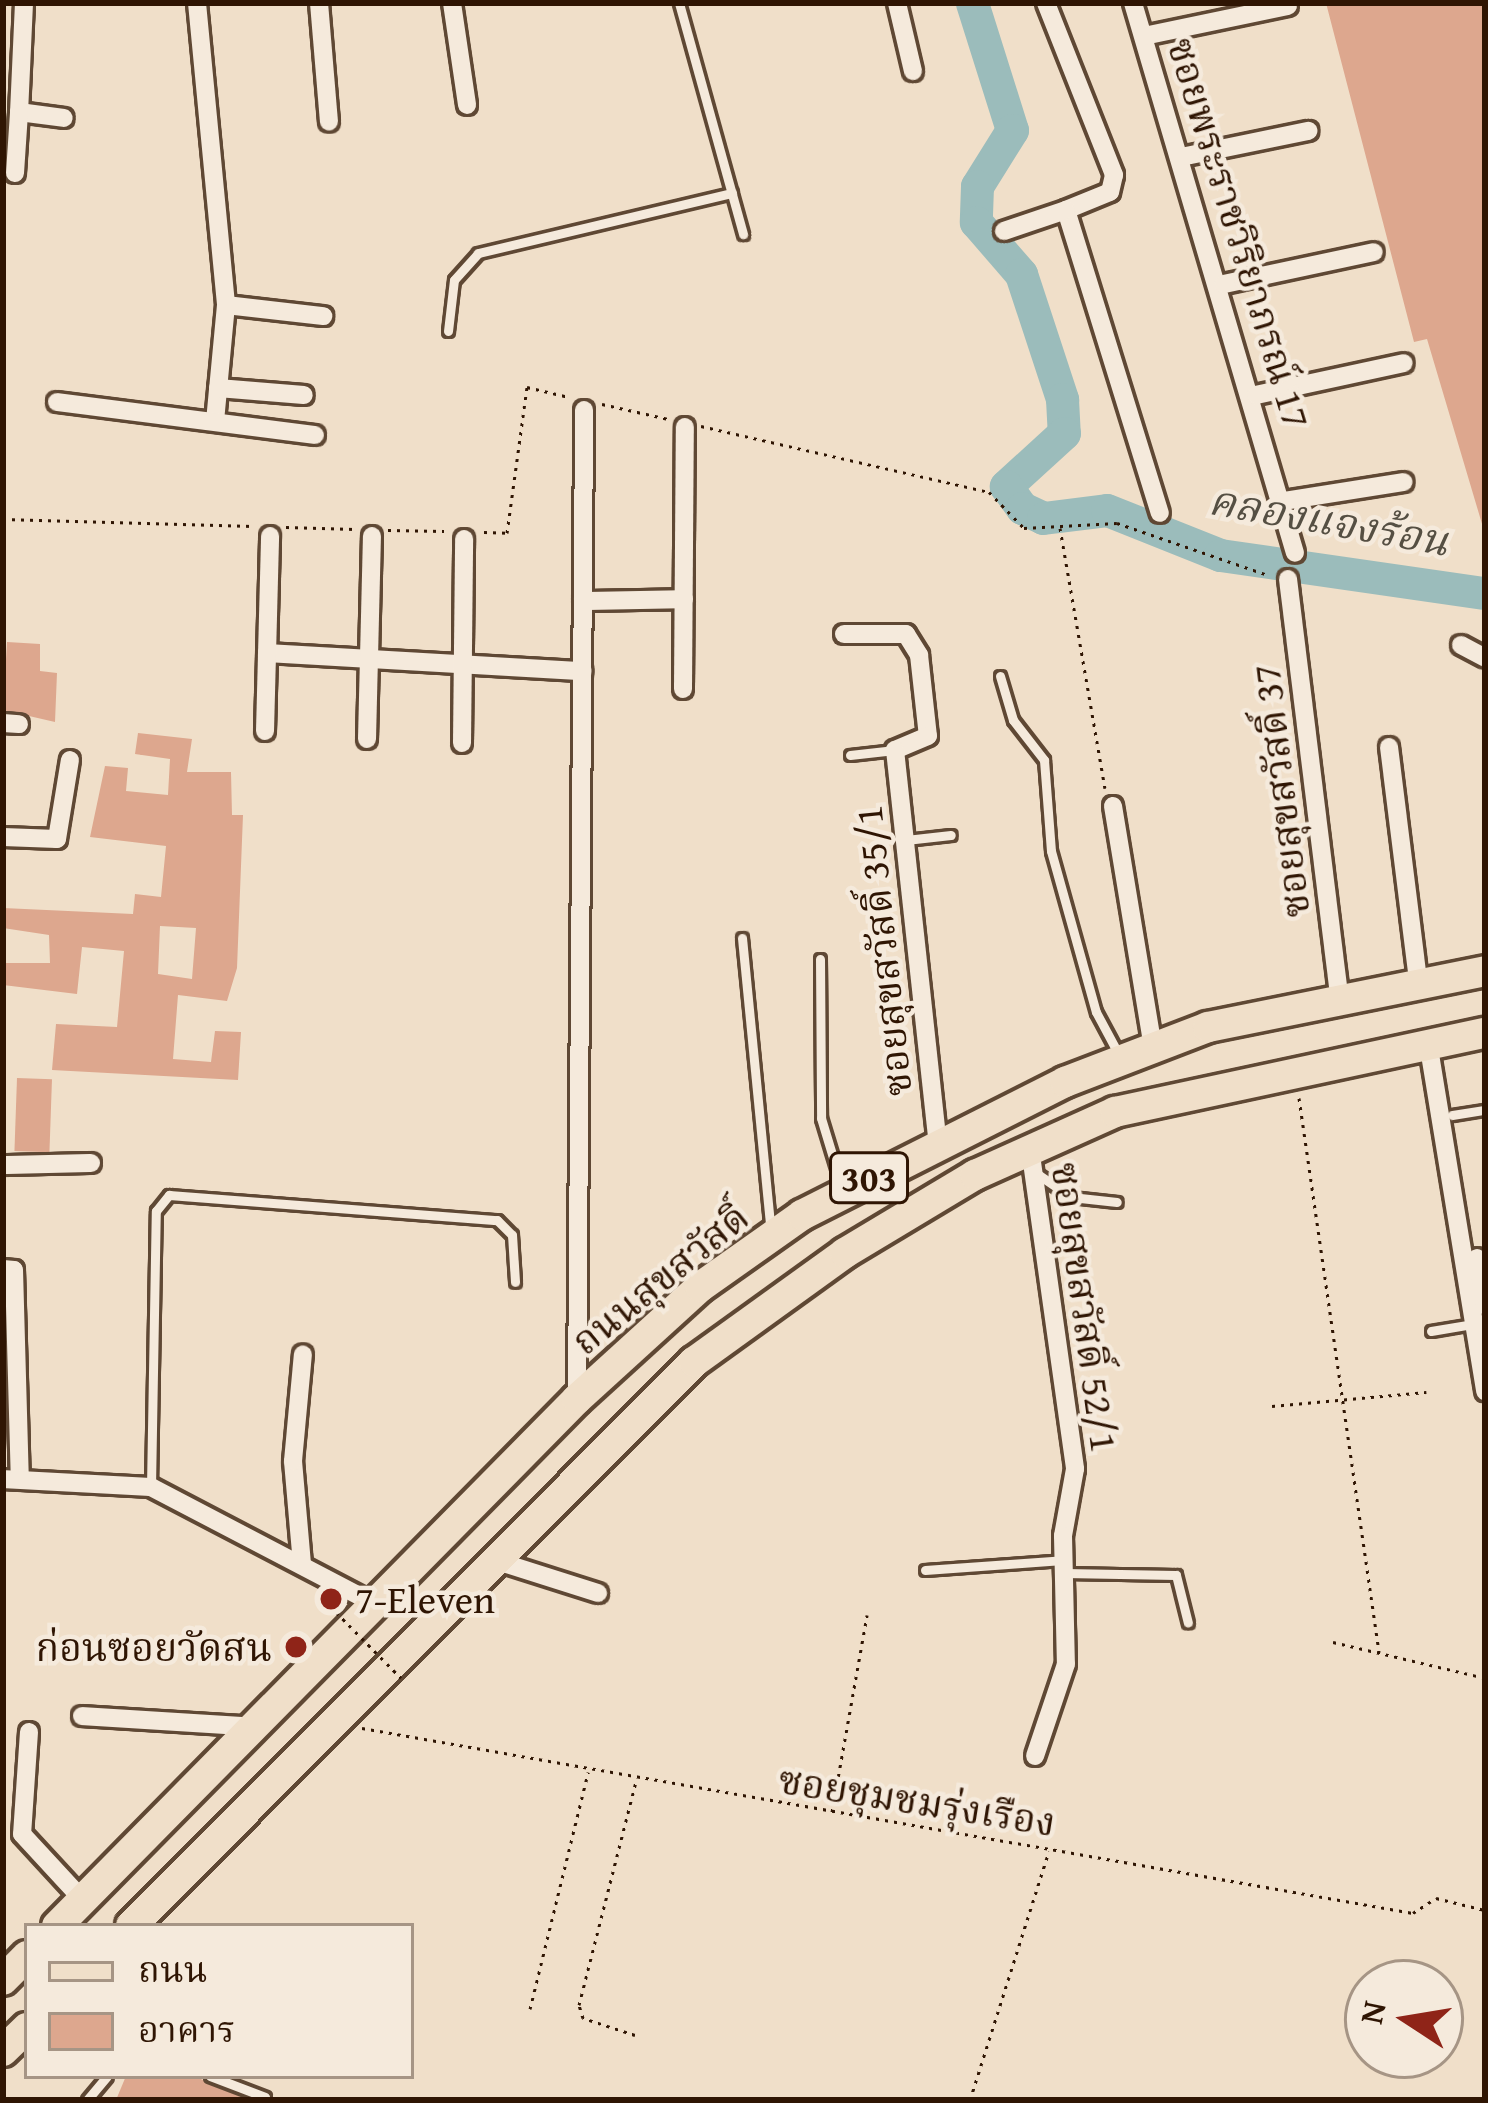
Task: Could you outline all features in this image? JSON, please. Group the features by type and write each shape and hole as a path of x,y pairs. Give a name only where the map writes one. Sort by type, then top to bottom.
{"main road":[{"name":"ถนนสุขสวัสดิ์","path":"60,1923 577,1399 772,1237 844,1192 938,1144 1153,1047 1340,995 1485,971"},
{"name":"303","path":"133,1923 497,1561 758,1311 1033,1160 1192,1088 1485,1033"},
{"path":"376,1605 418,1641"}],"street":[{"path":"15,172 24,3"},
{"path":"197,3 226,305 214,421"},
{"path":"319,3 329,122"},
{"path":"452,3 467,105"},
{"path":"898,3 913,71"},
{"path":"1004,231 1110,192 1114,175 1046,3"},
{"name":"ซอยพระราชวิริยาภรณ์ 17","path":"1133,3 1224,284 1295,553"},
{"path":"1144,36 1288,6"},
{"path":"19,112 64,118"},
{"path":"1186,156 1308,130"},
{"path":"1066,209 1160,513"},
{"path":"1224,284 1374,252"},
{"path":"226,305 323,316"},
{"path":"1256,394 1404,363"},
{"path":"218,388 304,395"},
{"path":"57,402 316,435"},
{"path":"577,1399 584,403"},
{"path":"683,689 685,428"},
{"path":"1284,501 1404,482"},
{"path":"265,731 270,536"},
{"path":"367,739 372,536"},
{"path":"462,743 464,539"},
{"name":"ซอยสุขสวัสดิ์ 37","path":"1288,579 1340,995"},
{"path":"583,601 684,599"},
{"path":"844,634 916,643 928,736 895,750"},
{"path":"1461,645 1485,658"},
{"path":"267,653 582,671"},
{"path":"1389,746 1418,981"},
{"name":"ซอยสุขสวัสดิ์ 35/1","path":"895,750 938,1144"},
{"path":"3,837 57,839 70,760"},
{"path":"1113,806 1153,1047"},
{"path":"1434,1041 1452,1115 1485,1305"},
{"path":"1434,1041 1485,1391"},
{"name":"ซอยสุขสวัสดิ์ 52/1","path":"1033,1160 1074,1450 1063,1567 1066,1664 1036,1756"},
{"path":"3,1166 92,1163"},
{"path":"3,1270 14,1270 12,1479 151,1486 376,1605"},
{"path":"302,1564 293,1461 303,1354"},
{"path":"497,1561 598,1593"},
{"path":"82,1716 257,1727"},
{"path":"29,1732 22,1834 83,1900"}],"lane":[{"path":"679,3 743,234"},
{"path":"448,331 454,280 478,253 732,193"},
{"path":"1000,676 1013,721 1044,760 1051,851 1096,1012 1122,1059"},
{"path":"850,755 895,750"},
{"path":"907,840 951,836"},
{"path":"742,938 772,1237"},
{"path":"820,959 821,1118 844,1192"},
{"path":"1452,1115 1485,1110"},
{"path":"1033,1160 1083,1201 1117,1202"},
{"path":"151,1486 156,1211 169,1195 497,1220 512,1235 515,1282"},
{"path":"1431,1331 1475,1324"},
{"path":"926,1570 1063,1567 1176,1575 1188,1623"},
{"path":"218,2079 265,2097"}],"path":[{"path":"3,519 507,533 527,388 960,483 989,492 1009,523 1060,528 1128,525 1288,579"},
{"path":"1060,528 1113,806"},
{"path":"1294,1066 1379,1652"},
{"path":"1272,1406 1426,1392"},
{"path":"330,1606 401,1678"},
{"path":"832,1814 867,1615"},
{"path":"1334,1642 1485,1678"},
{"name":"ซอยชุมชมรุ่งเรือง","path":"338,1721 832,1814 1413,1913 1436,1898 1485,1910"},
{"path":"530,2009 589,1770"},
{"path":"635,2035 583,2018 578,2005 637,1779"},
{"path":"970,2100 1049,1850"}],"building":[{"path":"1326,3 1485,3 1485,534 1427,339 1414,342"},
{"path":"7,642 40,644 40,671 57,673 55,722 3,710"},
{"path":"138,733 192,739 187,772 231,772 232,815 243,815 237,968 227,1001 178,995 173,1059 211,1062 215,1031 241,1032 238,1080 52,1070 56,1024 117,1027 124,951 82,947 77,994 3,985 3,963 50,963 49,935 3,928 3,908 133,914 135,894 161,897 166,846 90,837 105,766 128,768 126,791 168,795 170,759 135,754","holes":["160,926 196,928 192,979 158,974"]},
{"path":"17,1078 52,1079 49,1152 14,1151"},
{"path":"125,2079 201,2079 248,2100 116,2100"}],"waterway":[{"name":"คลองแจงร้อน","path":"972,3 1012,130 977,186 976,222 1021,274 1062,399 1064,433 1006,486 1022,508 1043,518 1107,510 1220,555 1485,593"}],"place":[{"name":"7-Eleven","path":"331,1599"},
{"name":"ก่อนซอยวัดสน","path":"296,1647"}]}
